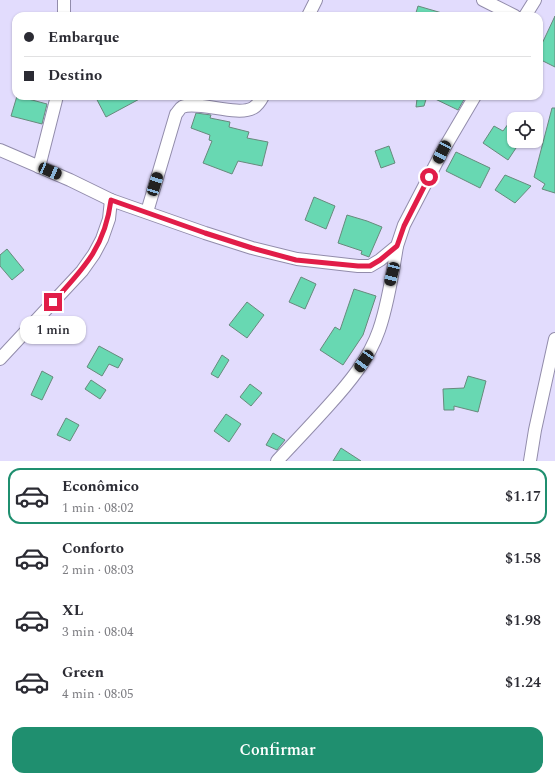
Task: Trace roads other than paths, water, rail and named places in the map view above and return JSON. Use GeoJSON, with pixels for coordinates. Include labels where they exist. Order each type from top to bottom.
{"type":"FeatureCollection","features":[{"type":"Feature","properties":{"kind":"street"},"geometry":{"type":"LineString","coordinates":[[64,0],[64,12]]}},
{"type":"Feature","properties":{"kind":"street"},"geometry":{"type":"LineString","coordinates":[[310,12],[316,0]]}},
{"type":"Feature","properties":{"kind":"street"},"geometry":{"type":"LineString","coordinates":[[483,0],[507,12]]}},
{"type":"Feature","properties":{"kind":"street"},"geometry":{"type":"LineString","coordinates":[[528,12],[535,0]]}},
{"type":"Feature","properties":{"kind":"street"},"geometry":{"type":"LineString","coordinates":[[40,167],[56,100]]}},
{"type":"Feature","properties":{"kind":"street"},"geometry":{"type":"LineString","coordinates":[[147,212],[176,114],[182,107],[190,105],[243,110],[253,108],[260,100]]}},
{"type":"Feature","properties":{"kind":"street"},"geometry":{"type":"LineString","coordinates":[[276,461],[307,430],[345,386],[364,361],[379,330],[397,246],[404,226],[442,152],[473,100]]}},
{"type":"Feature","properties":{"kind":"street"},"geometry":{"type":"LineString","coordinates":[[0,150],[70,180],[111,200],[205,233],[296,260],[370,266],[397,246]]}},
{"type":"Feature","properties":{"kind":"street"},"geometry":{"type":"LineString","coordinates":[[0,359],[82,271],[94,254],[102,239],[109,219],[111,200]]}},
{"type":"Feature","properties":{"kind":"street"},"geometry":{"type":"LineString","coordinates":[[530,461],[551,374],[555,339]]}}]}
